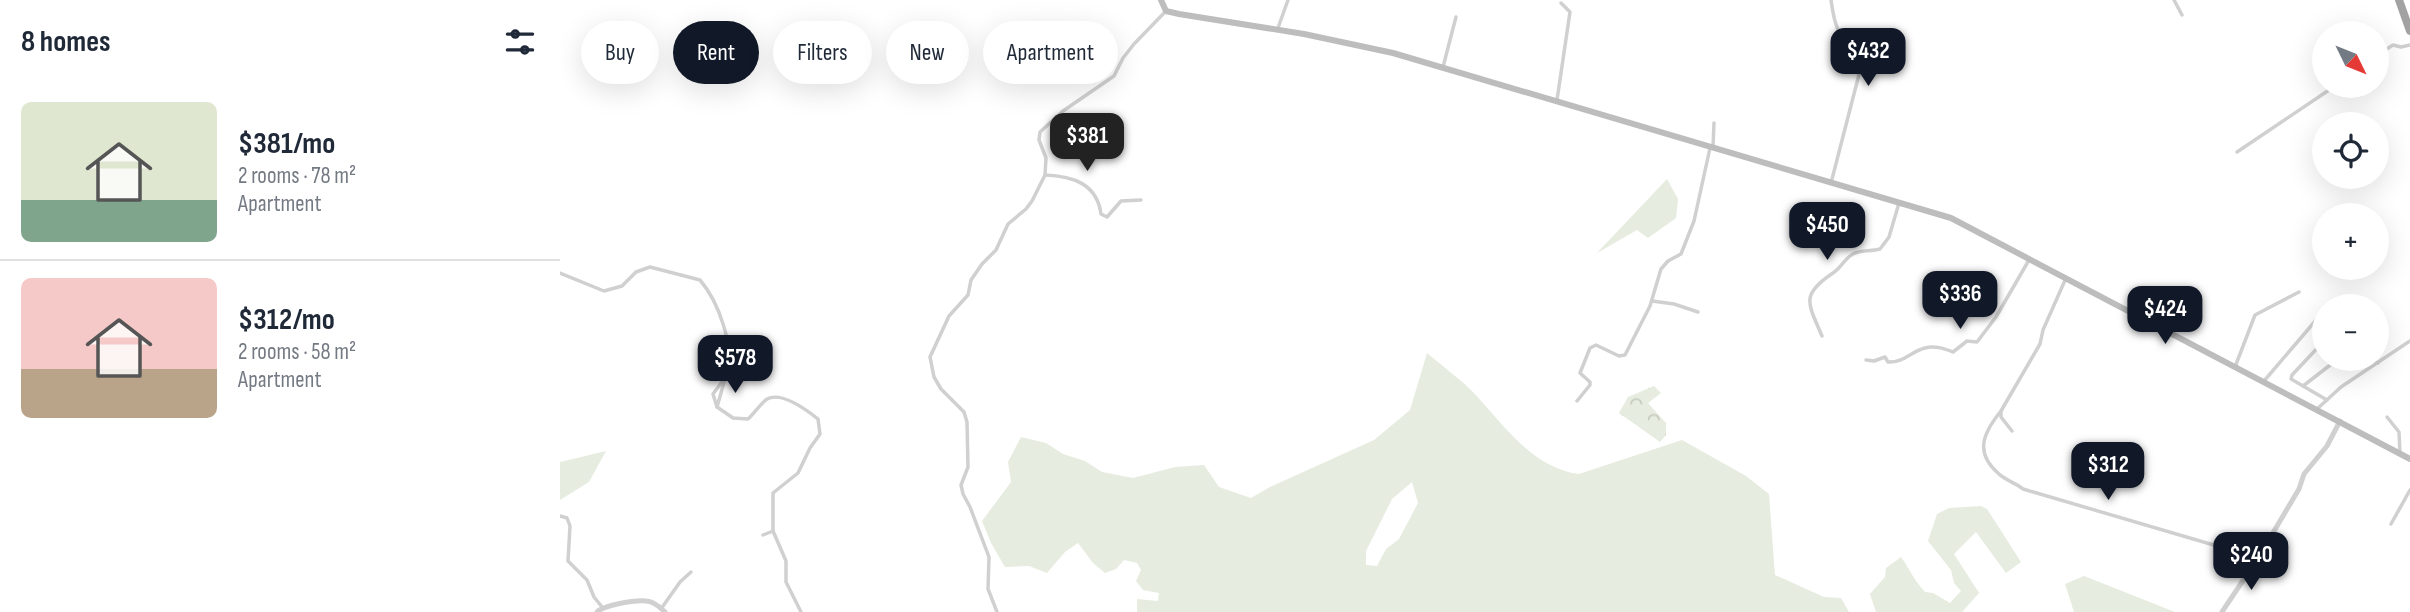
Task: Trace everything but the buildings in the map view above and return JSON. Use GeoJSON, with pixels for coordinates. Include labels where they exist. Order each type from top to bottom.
{"type":"FeatureCollection","features":[{"type":"Feature","properties":{"kind":"highway"},"geometry":{"type":"LineString","coordinates":[[2399,0],[2410,31]]}},
{"type":"Feature","properties":{"kind":"main road"},"geometry":{"type":"LineString","coordinates":[[1161,0],[1166,11],[1366,47],[1443,67],[1951,218],[2410,459]]}},
{"type":"Feature","properties":{"kind":"street"},"geometry":{"type":"LineString","coordinates":[[1277,30],[1288,0]]}},
{"type":"Feature","properties":{"kind":"street"},"geometry":{"type":"LineString","coordinates":[[1831,0],[1837,28],[1844,40],[1860,52],[1863,59],[1831,183]]}},
{"type":"Feature","properties":{"kind":"street"},"geometry":{"type":"LineString","coordinates":[[2174,0],[2182,15]]}},
{"type":"Feature","properties":{"kind":"street"},"geometry":{"type":"LineString","coordinates":[[1557,100],[1570,12],[1561,4]]}},
{"type":"Feature","properties":{"kind":"street"},"geometry":{"type":"LineString","coordinates":[[997,612],[988,589],[989,557],[970,507],[962,494],[961,485],[968,467],[967,422],[964,412],[934,377],[930,357],[949,316],[968,295],[971,280],[996,250],[1011,220],[1032,201],[1045,174],[1046,158],[1039,140],[1042,129],[1114,76],[1134,44],[1166,11]]}},
{"type":"Feature","properties":{"kind":"street"},"geometry":{"type":"LineString","coordinates":[[1443,67],[1456,17]]}},
{"type":"Feature","properties":{"kind":"street"},"geometry":{"type":"LineString","coordinates":[[2389,48],[2410,45]]}},
{"type":"Feature","properties":{"kind":"street"},"geometry":{"type":"LineString","coordinates":[[2237,152],[2317,98]]}},
{"type":"Feature","properties":{"kind":"street"},"geometry":{"type":"LineString","coordinates":[[1577,401],[1590,385],[1580,373],[1590,348],[1596,345],[1619,356],[1625,355],[1651,301],[1661,269],[1668,261],[1681,254],[1694,221],[1712,146],[1714,123]]}},
{"type":"Feature","properties":{"kind":"street"},"geometry":{"type":"LineString","coordinates":[[1045,174],[1068,178],[1086,187],[1099,199],[1101,214],[1107,217],[1121,201],[1141,200]]}},
{"type":"Feature","properties":{"kind":"street"},"geometry":{"type":"LineString","coordinates":[[1822,337],[1808,305],[1812,291],[1853,253],[1880,249],[1889,237],[1899,203]]}},
{"type":"Feature","properties":{"kind":"street"},"geometry":{"type":"LineString","coordinates":[[1866,360],[1874,361],[1885,356],[1888,362],[1895,362],[1926,348],[1941,348],[1953,352],[1967,341],[1977,342],[1996,317],[2029,260]]}},
{"type":"Feature","properties":{"kind":"street"},"geometry":{"type":"LineString","coordinates":[[560,273],[604,291],[622,286],[636,272],[650,267],[700,281],[725,328],[728,362],[717,407]]}},
{"type":"Feature","properties":{"kind":"street"},"geometry":{"type":"LineString","coordinates":[[2066,278],[2037,350],[1982,442],[1982,449],[1999,475],[2023,489],[2258,558]]}},
{"type":"Feature","properties":{"kind":"street"},"geometry":{"type":"LineString","coordinates":[[2235,367],[2255,315],[2299,292]]}},
{"type":"Feature","properties":{"kind":"street"},"geometry":{"type":"LineString","coordinates":[[1651,301],[1674,304],[1698,312]]}},
{"type":"Feature","properties":{"kind":"street"},"geometry":{"type":"LineString","coordinates":[[2264,381],[2312,325]]}},
{"type":"Feature","properties":{"kind":"street"},"geometry":{"type":"LineString","coordinates":[[2389,355],[2410,341]]}},
{"type":"Feature","properties":{"kind":"street"},"geometry":{"type":"LineString","coordinates":[[2312,354],[2291,379],[2327,400]]}},
{"type":"Feature","properties":{"kind":"street"},"geometry":{"type":"LineString","coordinates":[[2303,386],[2322,371]]}},
{"type":"Feature","properties":{"kind":"street"},"geometry":{"type":"LineString","coordinates":[[2318,409],[2348,382],[2365,371]]}},
{"type":"Feature","properties":{"kind":"street"},"geometry":{"type":"LineString","coordinates":[[726,375],[713,394],[717,407],[733,418],[748,419],[766,399],[774,397],[799,405],[818,419],[820,434],[810,448],[804,464],[788,483],[773,493],[773,531],[785,557],[786,582],[800,612]]}},
{"type":"Feature","properties":{"kind":"street"},"geometry":{"type":"LineString","coordinates":[[2001,411],[2001,417],[2012,431]]}},
{"type":"Feature","properties":{"kind":"street"},"geometry":{"type":"LineString","coordinates":[[2386,417],[2399,432],[2400,454]]}},
{"type":"Feature","properties":{"kind":"street"},"geometry":{"type":"LineString","coordinates":[[2221,612],[2258,558],[2299,489],[2304,474],[2327,446],[2340,421]]}},
{"type":"Feature","properties":{"kind":"street"},"geometry":{"type":"LineString","coordinates":[[2391,524],[2410,490]]}},
{"type":"Feature","properties":{"kind":"street"},"geometry":{"type":"LineString","coordinates":[[560,516],[567,518],[570,526],[568,561],[587,580],[594,597],[602,607]]}},
{"type":"Feature","properties":{"kind":"street"},"geometry":{"type":"LineString","coordinates":[[763,535],[773,531]]}},
{"type":"Feature","properties":{"kind":"street"},"geometry":{"type":"LineString","coordinates":[[597,612],[602,607],[644,600],[663,610],[680,582],[691,572]]}},
{"type":"Feature","properties":{"kind":"green space"},"geometry":{"type":"Polygon","coordinates":[[[1667,179],[1678,199],[1676,218],[1648,238],[1637,230],[1597,253],[1667,179]]]}},
{"type":"Feature","properties":{"kind":"green space"},"geometry":{"type":"Polygon","coordinates":[[[1427,353],[1473,392],[1520,443],[1547,463],[1562,470],[1579,474],[1682,440],[1746,476],[1769,494],[1775,575],[1824,597],[1841,598],[1849,612],[1137,612],[1137,599],[1158,601],[1159,593],[1143,590],[1136,581],[1141,570],[1137,563],[1124,560],[1116,569],[1105,573],[1093,563],[1078,543],[1065,552],[1047,573],[1029,566],[1005,567],[982,521],[1011,482],[1008,462],[1021,437],[1046,443],[1102,472],[1133,478],[1175,467],[1204,465],[1219,487],[1251,498],[1374,440],[1410,410],[1427,353]],[[1412,482],[1392,499],[1366,551],[1366,565],[1377,566],[1386,549],[1399,539],[1418,503],[1412,482]]]}},
{"type":"Feature","properties":{"kind":"green space"},"geometry":{"type":"Polygon","coordinates":[[[1654,386],[1661,393],[1648,403],[1666,423],[1666,435],[1660,442],[1619,413],[1628,397],[1654,386]]]}},
{"type":"Feature","properties":{"kind":"green space"},"geometry":{"type":"Polygon","coordinates":[[[606,451],[589,482],[560,500],[560,462],[606,451]]]}},
{"type":"Feature","properties":{"kind":"green space"},"geometry":{"type":"Polygon","coordinates":[[[1981,506],[1987,509],[2021,562],[2006,573],[1976,532],[1954,554],[1979,593],[1962,612],[1876,612],[1870,594],[1885,577],[1886,568],[1901,557],[1925,592],[1933,593],[1950,603],[1961,591],[1954,583],[1951,570],[1928,541],[1937,514],[1949,508],[1981,506]]]}},
{"type":"Feature","properties":{"kind":"green space"},"geometry":{"type":"Polygon","coordinates":[[[2084,576],[2175,612],[2074,612],[2065,584],[2084,576]]]}}]}
